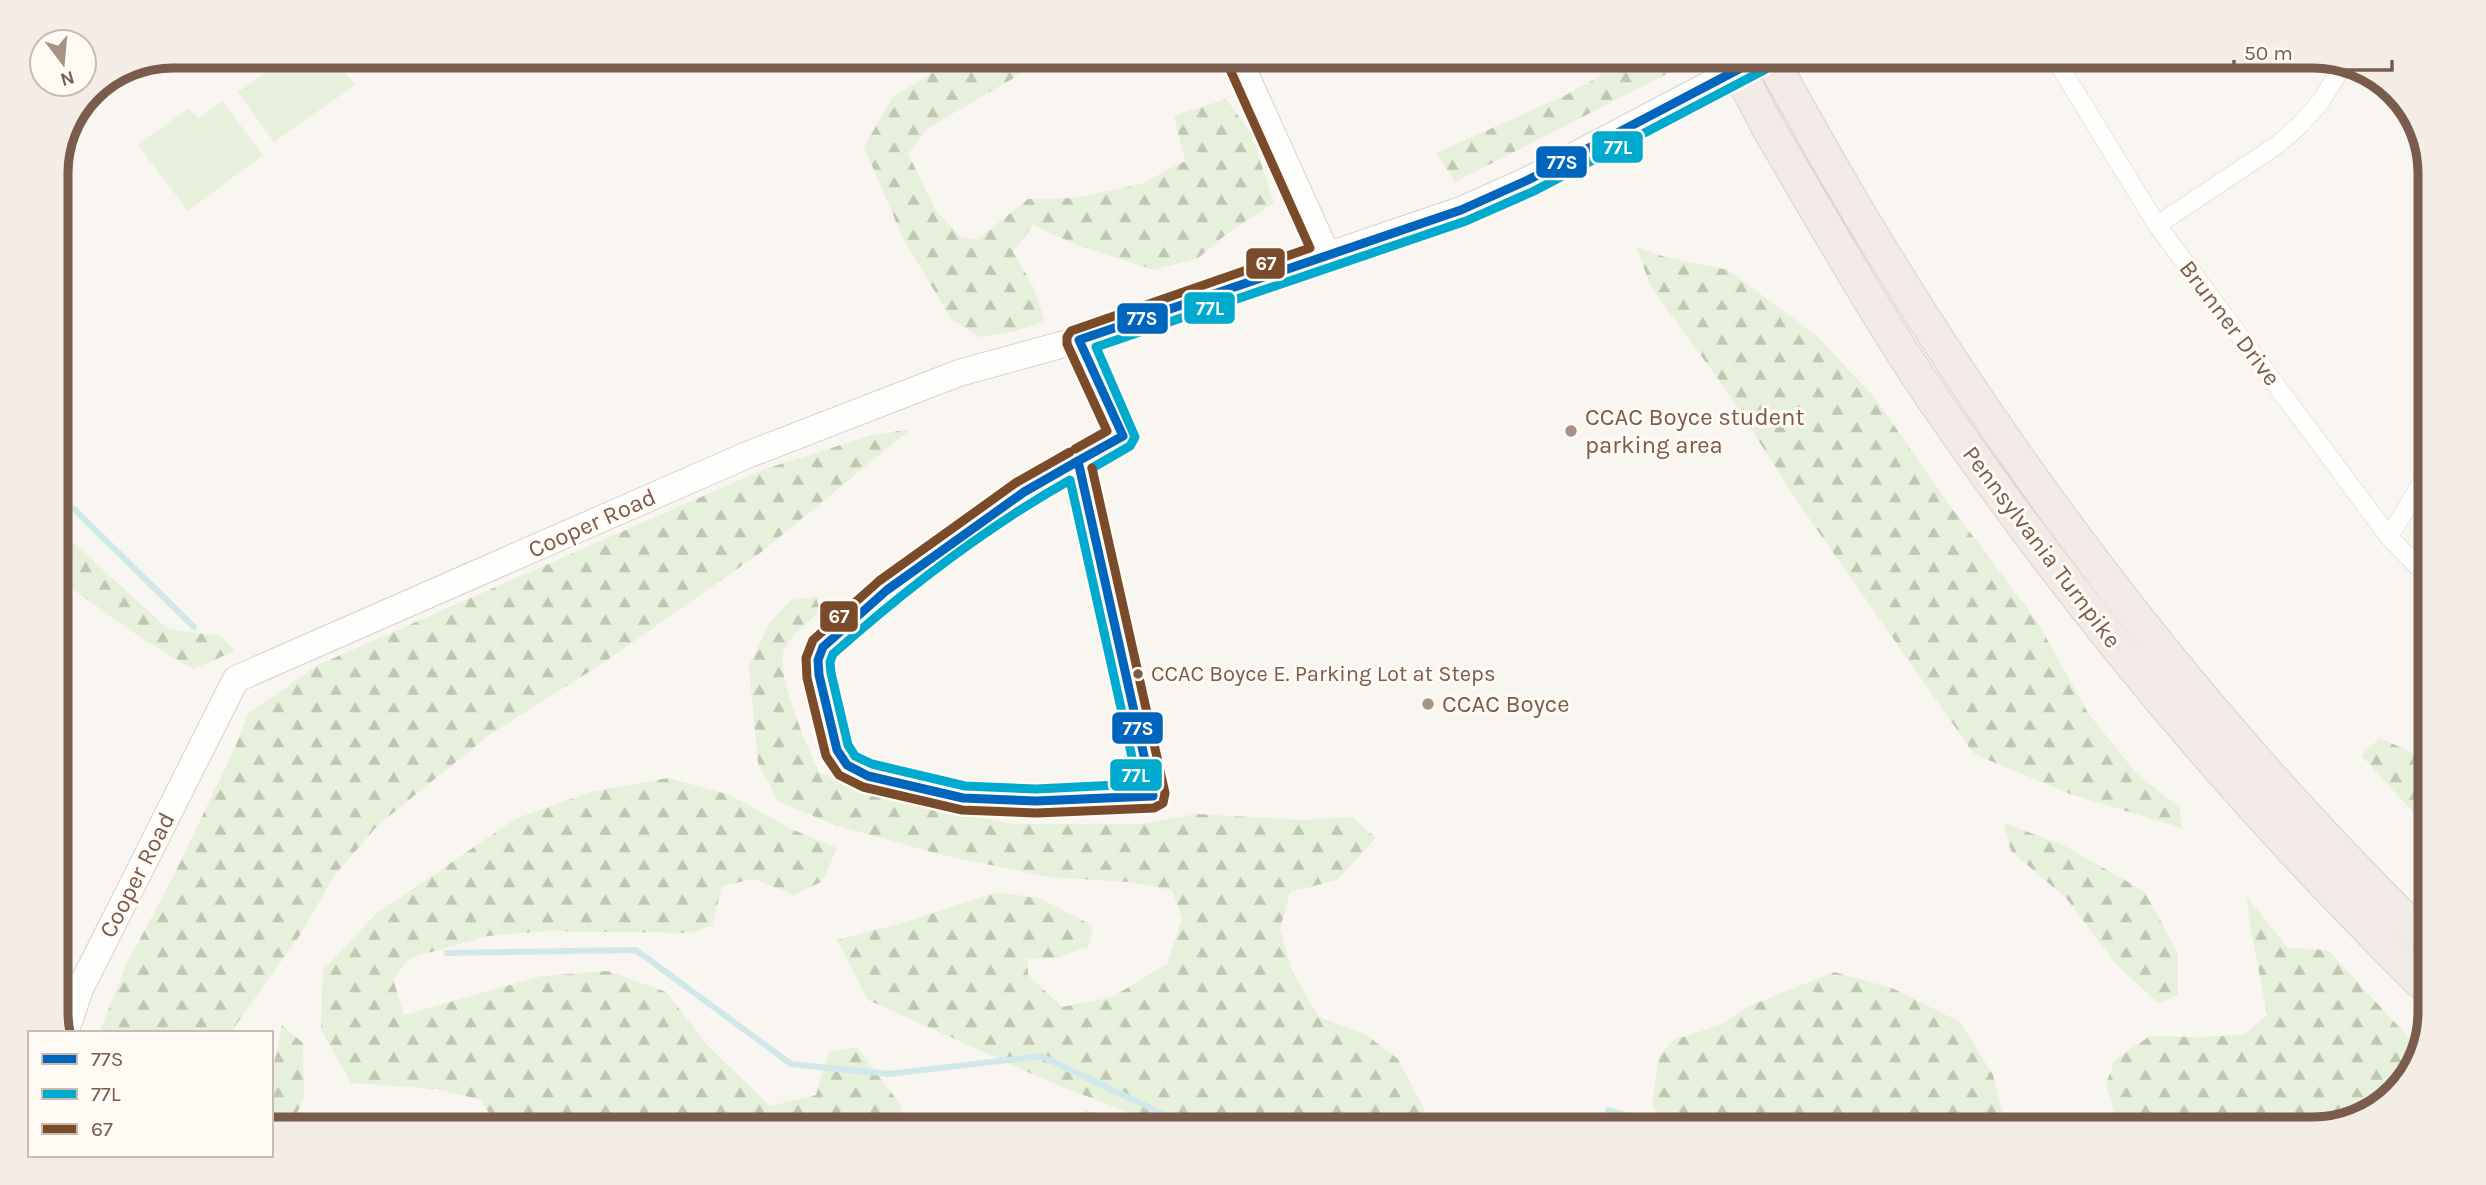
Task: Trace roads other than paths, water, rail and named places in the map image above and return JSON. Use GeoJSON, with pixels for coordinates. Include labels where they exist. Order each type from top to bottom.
{"type":"FeatureCollection","features":[{"type":"Feature","properties":{"kind":"highway","name":"Pennsylvania Turnpike"},"geometry":{"type":"LineString","coordinates":[[1737,68],[1769,130],[1851,268],[1944,414],[2071,589],[2216,766],[2338,900],[2418,980]]}},
{"type":"Feature","properties":{"kind":"highway","name":"Pennsylvania Turnpike"},"geometry":{"type":"LineString","coordinates":[[1776,68],[1896,275],[1955,368],[2057,515],[2189,682],[2347,860],[2418,932]]}},
{"type":"Feature","properties":{"kind":"street"},"geometry":{"type":"LineString","coordinates":[[1243,68],[1327,255]]}},
{"type":"Feature","properties":{"kind":"street","name":"Cooper Road"},"geometry":{"type":"LineString","coordinates":[[69,1022],[80,989],[236,679],[747,455],[959,373],[1079,340],[1461,210],[1528,180],[1741,68]]}},
{"type":"Feature","properties":{"kind":"street","name":"Brunner Drive"},"geometry":{"type":"LineString","coordinates":[[2061,68],[2157,225],[2389,537],[2418,567]]}},
{"type":"Feature","properties":{"kind":"street"},"geometry":{"type":"LineString","coordinates":[[2157,225],[2285,139],[2321,101],[2339,72]]}},
{"type":"Feature","properties":{"kind":"street"},"geometry":{"type":"LineString","coordinates":[[2389,537],[2418,489]]}},
{"type":"Feature","properties":{"kind":"street"},"geometry":{"type":"LineString","coordinates":[[68,982],[80,989]]}},
{"type":"Feature","properties":{"kind":"water"},"geometry":{"type":"Polygon","coordinates":[[[1086,1111],[1122,1117],[1079,1117],[1086,1111]]]}},
{"type":"Feature","properties":{"kind":"waterway"},"geometry":{"type":"LineString","coordinates":[[68,507],[74,509],[194,627]]}},
{"type":"Feature","properties":{"kind":"waterway"},"geometry":{"type":"LineString","coordinates":[[447,953],[636,950],[791,1064],[889,1074],[1041,1056],[1170,1117]]}},
{"type":"Feature","properties":{"kind":"waterway"},"geometry":{"type":"LineString","coordinates":[[1608,1110],[1632,1117]]}},
{"type":"Feature","properties":{"kind":"place","name":"CCAC Boyce student parking area"},"geometry":{"type":"Point","coordinates":[1571,431]}},
{"type":"Feature","properties":{"kind":"place","name":"CCAC Boyce E. Parking Lot at Steps"},"geometry":{"type":"Point","coordinates":[1138,674]}},
{"type":"Feature","properties":{"kind":"place","name":"CCAC Boyce"},"geometry":{"type":"Point","coordinates":[1428,704]}}]}
